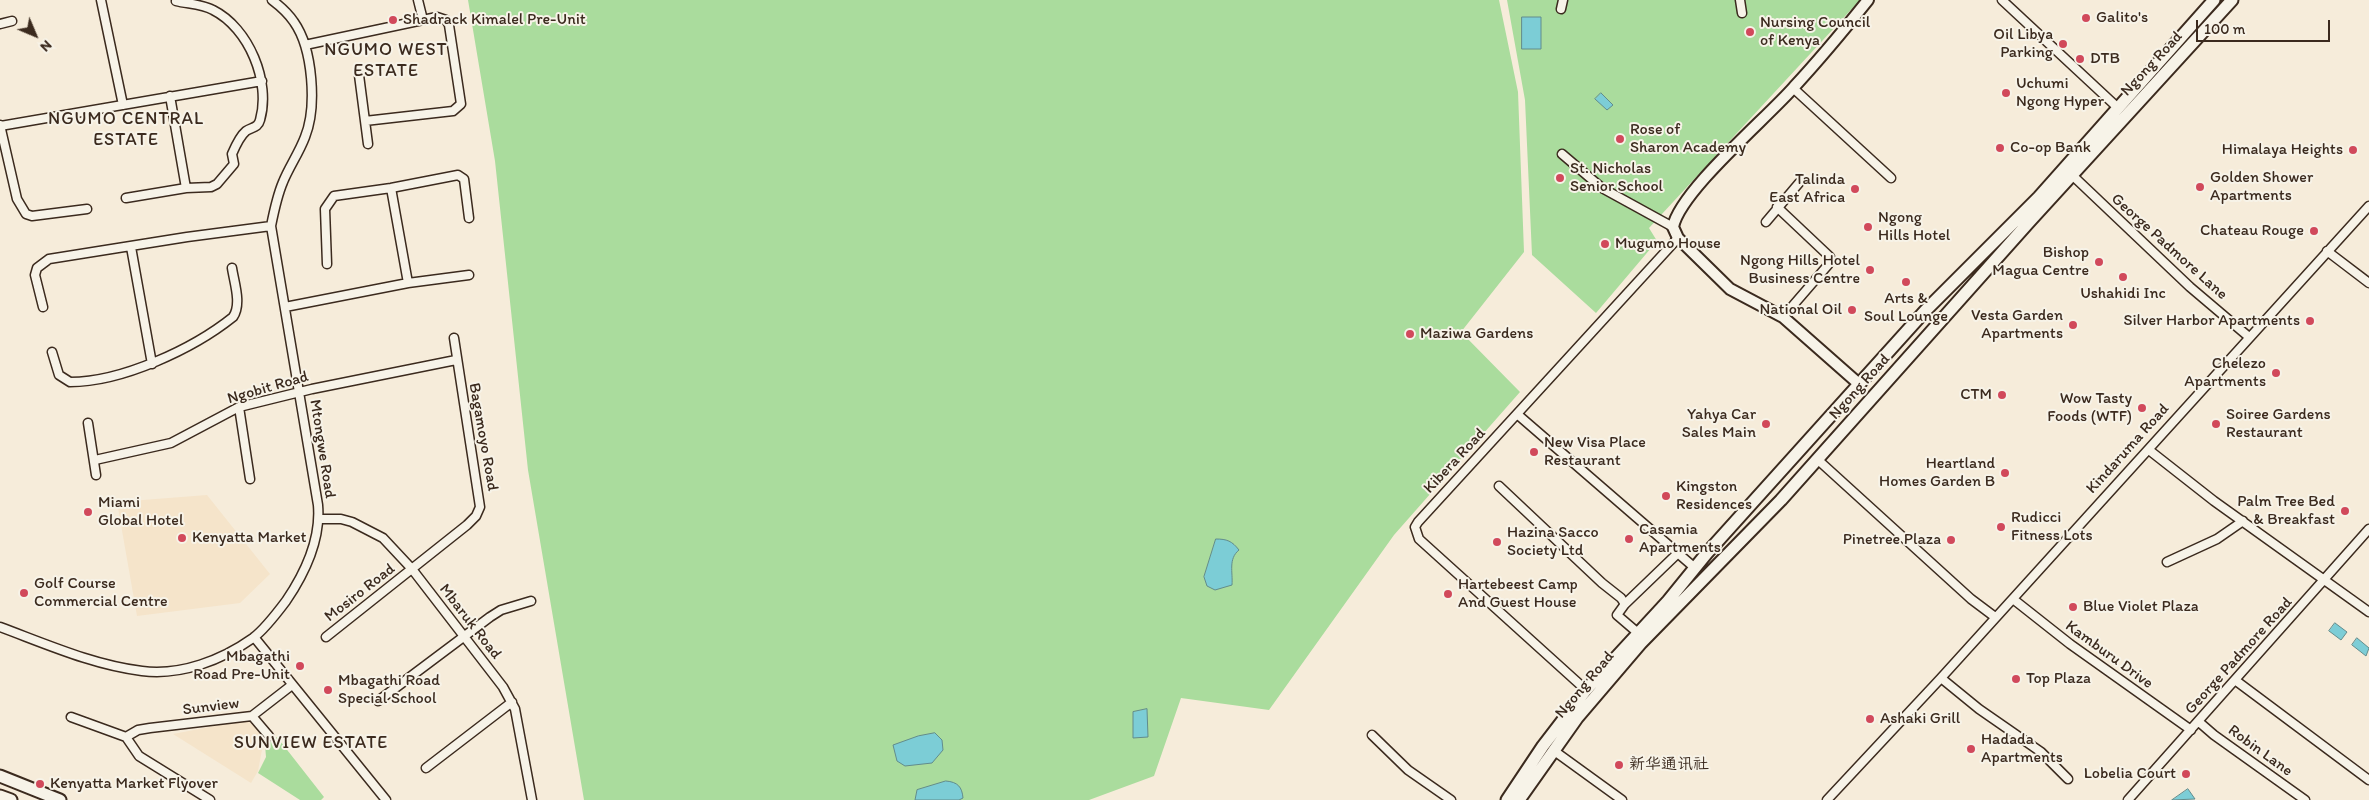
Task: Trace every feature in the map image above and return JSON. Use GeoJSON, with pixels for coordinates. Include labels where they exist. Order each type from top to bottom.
{"type":"FeatureCollection","features":[{"type":"Feature","properties":{"kind":"main road","name":"Ngong Road"},"geometry":{"type":"LineString","coordinates":[[1507,800],[1542,746],[1586,690],[1925,311],[2039,196],[2214,0]]}},
{"type":"Feature","properties":{"kind":"main road","name":"Ngong Road"},"geometry":{"type":"LineString","coordinates":[[1519,800],[1553,750],[1641,643],[1781,500],[2072,175],[2232,0]]}},
{"type":"Feature","properties":{"kind":"main road"},"geometry":{"type":"LineString","coordinates":[[1925,311],[1939,312],[1941,319],[1939,324]]}},
{"type":"Feature","properties":{"kind":"main road"},"geometry":{"type":"LineString","coordinates":[[1768,485],[1765,492],[1766,499],[1776,503],[1781,500]]}},
{"type":"Feature","properties":{"kind":"main road"},"geometry":{"type":"LineString","coordinates":[[0,776],[60,800]]}},
{"type":"Feature","properties":{"kind":"main road"},"geometry":{"type":"LineString","coordinates":[[0,796],[11,800]]}},
{"type":"Feature","properties":{"kind":"street"},"geometry":{"type":"LineString","coordinates":[[101,0],[123,105]]}},
{"type":"Feature","properties":{"kind":"street","name":"Mtongwe Road"},"geometry":{"type":"LineString","coordinates":[[0,627],[76,655],[116,666],[143,671],[167,671],[209,661],[254,637],[284,603],[305,570],[319,519],[312,464],[271,226],[282,183],[306,136],[310,117],[312,89],[305,45],[294,21],[272,0]]}},
{"type":"Feature","properties":{"kind":"street"},"geometry":{"type":"LineString","coordinates":[[418,0],[423,20]]}},
{"type":"Feature","properties":{"kind":"street"},"geometry":{"type":"LineString","coordinates":[[1561,9],[1563,0]]}},
{"type":"Feature","properties":{"kind":"street"},"geometry":{"type":"LineString","coordinates":[[1740,0],[1742,13]]}},
{"type":"Feature","properties":{"kind":"street"},"geometry":{"type":"LineString","coordinates":[[1859,384],[1783,317],[1730,289],[1678,238],[1674,233],[1673,227],[1678,213],[1692,192],[1794,88],[1868,0]]}},
{"type":"Feature","properties":{"kind":"street"},"geometry":{"type":"LineString","coordinates":[[2002,0],[2116,108]]}},
{"type":"Feature","properties":{"kind":"street"},"geometry":{"type":"LineString","coordinates":[[126,198],[186,188],[211,187],[217,184],[234,164],[232,154],[244,134],[257,126],[260,121],[263,100],[262,81],[251,53],[229,21],[205,6],[176,1]]}},
{"type":"Feature","properties":{"kind":"street"},"geometry":{"type":"LineString","coordinates":[[305,45],[437,17],[446,20],[449,24],[460,107],[453,111],[365,121]]}},
{"type":"Feature","properties":{"kind":"street"},"geometry":{"type":"LineString","coordinates":[[0,24],[12,21]]}},
{"type":"Feature","properties":{"kind":"street"},"geometry":{"type":"LineString","coordinates":[[359,75],[368,144]]}},
{"type":"Feature","properties":{"kind":"street"},"geometry":{"type":"LineString","coordinates":[[87,209],[32,216],[26,214],[17,199],[0,125],[262,81]]}},
{"type":"Feature","properties":{"kind":"street"},"geometry":{"type":"LineString","coordinates":[[1794,88],[1891,178]]}},
{"type":"Feature","properties":{"kind":"street"},"geometry":{"type":"LineString","coordinates":[[170,96],[186,188]]}},
{"type":"Feature","properties":{"kind":"street"},"geometry":{"type":"LineString","coordinates":[[1562,154],[1602,188],[1673,227]]}},
{"type":"Feature","properties":{"kind":"street"},"geometry":{"type":"LineString","coordinates":[[327,264],[325,209],[334,196],[391,188],[458,175],[464,179],[469,218]]}},
{"type":"Feature","properties":{"kind":"street","name":"George Padmore Lane"},"geometry":{"type":"LineString","coordinates":[[2072,175],[2190,287],[2248,337]]}},
{"type":"Feature","properties":{"kind":"street"},"geometry":{"type":"LineString","coordinates":[[1766,222],[1798,183]]}},
{"type":"Feature","properties":{"kind":"street"},"geometry":{"type":"LineString","coordinates":[[391,188],[408,283]]}},
{"type":"Feature","properties":{"kind":"street","name":"Kindaruma Road"},"geometry":{"type":"LineString","coordinates":[[1827,800],[1941,678],[2149,450],[2248,337],[2369,206]]}},
{"type":"Feature","properties":{"kind":"street"},"geometry":{"type":"LineString","coordinates":[[1777,207],[1830,257],[1828,265],[1783,317]]}},
{"type":"Feature","properties":{"kind":"street"},"geometry":{"type":"LineString","coordinates":[[43,307],[35,275],[37,268],[49,259],[271,226]]}},
{"type":"Feature","properties":{"kind":"street","name":"Kibera Road"},"geometry":{"type":"LineString","coordinates":[[1586,690],[1417,536],[1415,528],[1418,522],[1678,238]]}},
{"type":"Feature","properties":{"kind":"street"},"geometry":{"type":"LineString","coordinates":[[131,247],[152,364]]}},
{"type":"Feature","properties":{"kind":"street"},"geometry":{"type":"LineString","coordinates":[[2327,251],[2369,283]]}},
{"type":"Feature","properties":{"kind":"street"},"geometry":{"type":"LineString","coordinates":[[52,352],[59,375],[70,382],[122,374],[152,364],[233,317],[237,311],[237,303],[232,268]]}},
{"type":"Feature","properties":{"kind":"street"},"geometry":{"type":"LineString","coordinates":[[286,307],[408,283],[469,275]]}},
{"type":"Feature","properties":{"kind":"street","name":"Bagamoyo Road"},"geometry":{"type":"LineString","coordinates":[[412,569],[467,525],[476,516],[480,507],[454,338]]}},
{"type":"Feature","properties":{"kind":"street","name":"Ngobit Road"},"geometry":{"type":"LineString","coordinates":[[94,460],[171,443],[239,407],[312,389],[456,360]]}},
{"type":"Feature","properties":{"kind":"street"},"geometry":{"type":"LineString","coordinates":[[239,407],[250,479]]}},
{"type":"Feature","properties":{"kind":"street"},"geometry":{"type":"LineString","coordinates":[[1517,414],[1695,568]]}},
{"type":"Feature","properties":{"kind":"street"},"geometry":{"type":"LineString","coordinates":[[88,424],[96,475]]}},
{"type":"Feature","properties":{"kind":"street"},"geometry":{"type":"LineString","coordinates":[[2149,450],[2369,612]]}},
{"type":"Feature","properties":{"kind":"street"},"geometry":{"type":"LineString","coordinates":[[1818,459],[1970,599],[1995,618]]}},
{"type":"Feature","properties":{"kind":"street"},"geometry":{"type":"LineString","coordinates":[[1499,486],[1602,584],[1626,604]]}},
{"type":"Feature","properties":{"kind":"street","name":"Mbaruk Road"},"geometry":{"type":"LineString","coordinates":[[319,519],[341,519],[376,533],[396,551],[504,687],[512,702],[532,800]]}},
{"type":"Feature","properties":{"kind":"street"},"geometry":{"type":"LineString","coordinates":[[2167,562],[2217,539],[2243,521]]}},
{"type":"Feature","properties":{"kind":"street","name":"George Padmore Road"},"geometry":{"type":"LineString","coordinates":[[2128,800],[2369,529]]}},
{"type":"Feature","properties":{"kind":"street"},"geometry":{"type":"LineString","coordinates":[[1638,633],[1617,615],[1678,553]]}},
{"type":"Feature","properties":{"kind":"street","name":"Mosiro Road"},"geometry":{"type":"LineString","coordinates":[[326,637],[412,569]]}},
{"type":"Feature","properties":{"kind":"street","name":"Kamburu Drive"},"geometry":{"type":"LineString","coordinates":[[2013,599],[2070,644],[2191,730]]}},
{"type":"Feature","properties":{"kind":"street"},"geometry":{"type":"LineString","coordinates":[[378,701],[501,610],[531,601]]}},
{"type":"Feature","properties":{"kind":"street"},"geometry":{"type":"LineString","coordinates":[[254,637],[386,800]]}},
{"type":"Feature","properties":{"kind":"street"},"geometry":{"type":"LineString","coordinates":[[1941,678],[1979,709],[2040,752],[2068,779]]}},
{"type":"Feature","properties":{"kind":"street"},"geometry":{"type":"LineString","coordinates":[[2235,680],[2369,780]]}},
{"type":"Feature","properties":{"kind":"street","name":"Sunview"},"geometry":{"type":"LineString","coordinates":[[126,737],[138,730],[150,728],[252,716],[292,685]]}},
{"type":"Feature","properties":{"kind":"street"},"geometry":{"type":"LineString","coordinates":[[426,768],[512,702]]}},
{"type":"Feature","properties":{"kind":"street"},"geometry":{"type":"LineString","coordinates":[[252,716],[269,736]]}},
{"type":"Feature","properties":{"kind":"street"},"geometry":{"type":"LineString","coordinates":[[72,717],[126,737],[139,756],[210,800]]}},
{"type":"Feature","properties":{"kind":"street","name":"Robin Lane"},"geometry":{"type":"LineString","coordinates":[[2199,722],[2257,761],[2305,800]]}},
{"type":"Feature","properties":{"kind":"street"},"geometry":{"type":"LineString","coordinates":[[1372,735],[1408,770],[1451,800]]}},
{"type":"Feature","properties":{"kind":"street"},"geometry":{"type":"LineString","coordinates":[[1553,750],[1622,800]]}},
{"type":"Feature","properties":{"kind":"shaded area","name":"Kenyatta Market"},"geometry":{"type":"Polygon","coordinates":[[[207,495],[270,574],[240,603],[137,616],[117,502],[207,495]]]}},
{"type":"Feature","properties":{"kind":"shaded area"},"geometry":{"type":"Polygon","coordinates":[[[251,719],[265,734],[258,771],[251,783],[173,734],[251,719]]]}},
{"type":"Feature","properties":{"kind":"green space"},"geometry":{"type":"Polygon","coordinates":[[[468,0],[1499,0],[1518,92],[1524,252],[1461,332],[1520,392],[1394,535],[1269,710],[1181,698],[1154,776],[1089,800],[584,800],[528,470],[495,161],[468,0]]]}},
{"type":"Feature","properties":{"kind":"green space"},"geometry":{"type":"Polygon","coordinates":[[[1507,0],[1860,0],[1649,228],[1657,241],[1596,313],[1532,255],[1525,100],[1507,0]]]}},
{"type":"Feature","properties":{"kind":"green space"},"geometry":{"type":"Polygon","coordinates":[[[277,737],[324,797],[321,800],[300,800],[258,773],[266,757],[265,745],[277,737]]]}},
{"type":"Feature","properties":{"kind":"water"},"geometry":{"type":"Polygon","coordinates":[[[1522,17],[1541,17],[1541,49],[1522,49],[1522,17]]]}},
{"type":"Feature","properties":{"kind":"water"},"geometry":{"type":"Polygon","coordinates":[[[1601,93],[1613,105],[1607,110],[1595,99],[1601,93]]]}},
{"type":"Feature","properties":{"kind":"water"},"geometry":{"type":"Polygon","coordinates":[[[1216,539],[1229,541],[1239,550],[1233,557],[1232,562],[1232,585],[1215,590],[1207,586],[1204,577],[1216,539]]]}},
{"type":"Feature","properties":{"kind":"water"},"geometry":{"type":"Polygon","coordinates":[[[2335,623],[2347,632],[2341,640],[2329,631],[2335,623]]]}},
{"type":"Feature","properties":{"kind":"water"},"geometry":{"type":"Polygon","coordinates":[[[2357,638],[2369,648],[2366,656],[2352,645],[2357,638]]]}},
{"type":"Feature","properties":{"kind":"water"},"geometry":{"type":"Polygon","coordinates":[[[1147,709],[1148,737],[1133,738],[1133,712],[1147,709]]]}},
{"type":"Feature","properties":{"kind":"water"},"geometry":{"type":"Polygon","coordinates":[[[935,733],[942,740],[943,750],[932,763],[905,766],[897,761],[893,745],[918,736],[935,733]]]}},
{"type":"Feature","properties":{"kind":"water"},"geometry":{"type":"Polygon","coordinates":[[[946,781],[959,786],[963,798],[959,800],[915,800],[917,790],[946,781]]]}},
{"type":"Feature","properties":{"kind":"water"},"geometry":{"type":"Polygon","coordinates":[[[2188,789],[2195,799],[2172,800],[2188,789]]]}},
{"type":"Feature","properties":{"kind":"place","name":"Galito's"},"geometry":{"type":"Point","coordinates":[2086,18]}},
{"type":"Feature","properties":{"kind":"place","name":"Shadrack Kimalel Pre-Unit"},"geometry":{"type":"Point","coordinates":[393,20]}},
{"type":"Feature","properties":{"kind":"place","name":"Nursing Council of Kenya"},"geometry":{"type":"Point","coordinates":[1750,32]}},
{"type":"Feature","properties":{"kind":"place","name":"Oil Libya Parking"},"geometry":{"type":"Point","coordinates":[2063,44]}},
{"type":"Feature","properties":{"kind":"place","name":"DTB"},"geometry":{"type":"Point","coordinates":[2080,59]}},
{"type":"Feature","properties":{"kind":"place","name":"Uchumi Ngong Hyper"},"geometry":{"type":"Point","coordinates":[2006,93]}},
{"type":"Feature","properties":{"kind":"place","name":"Rose of Sharon Academy"},"geometry":{"type":"Point","coordinates":[1620,139]}},
{"type":"Feature","properties":{"kind":"place","name":"Co-op Bank"},"geometry":{"type":"Point","coordinates":[2000,148]}},
{"type":"Feature","properties":{"kind":"place","name":"Himalaya Heights"},"geometry":{"type":"Point","coordinates":[2353,150]}},
{"type":"Feature","properties":{"kind":"place","name":"St. Nicholas Senior School"},"geometry":{"type":"Point","coordinates":[1560,178]}},
{"type":"Feature","properties":{"kind":"place","name":"Golden Shower Apartments"},"geometry":{"type":"Point","coordinates":[2200,187]}},
{"type":"Feature","properties":{"kind":"place","name":"Talinda East Africa"},"geometry":{"type":"Point","coordinates":[1855,189]}},
{"type":"Feature","properties":{"kind":"place","name":"Ngong Hills Hotel"},"geometry":{"type":"Point","coordinates":[1868,227]}},
{"type":"Feature","properties":{"kind":"place","name":"Chateau Rouge"},"geometry":{"type":"Point","coordinates":[2314,231]}},
{"type":"Feature","properties":{"kind":"place","name":"Mugumo House"},"geometry":{"type":"Point","coordinates":[1605,244]}},
{"type":"Feature","properties":{"kind":"place","name":"Bishop Magua Centre"},"geometry":{"type":"Point","coordinates":[2099,262]}},
{"type":"Feature","properties":{"kind":"place","name":"Ngong Hills Hotel Business Centre"},"geometry":{"type":"Point","coordinates":[1870,270]}},
{"type":"Feature","properties":{"kind":"place","name":"Ushahidi Inc"},"geometry":{"type":"Point","coordinates":[2123,277]}},
{"type":"Feature","properties":{"kind":"place","name":"Arts & Soul Lounge"},"geometry":{"type":"Point","coordinates":[1906,282]}},
{"type":"Feature","properties":{"kind":"place","name":"National Oil"},"geometry":{"type":"Point","coordinates":[1852,310]}},
{"type":"Feature","properties":{"kind":"place","name":"Silver Harbor Apartments"},"geometry":{"type":"Point","coordinates":[2310,321]}},
{"type":"Feature","properties":{"kind":"place","name":"Vesta Garden Apartments"},"geometry":{"type":"Point","coordinates":[2073,325]}},
{"type":"Feature","properties":{"kind":"place","name":"Maziwa Gardens"},"geometry":{"type":"Point","coordinates":[1410,334]}},
{"type":"Feature","properties":{"kind":"place","name":"Chelezo Apartments"},"geometry":{"type":"Point","coordinates":[2276,373]}},
{"type":"Feature","properties":{"kind":"place","name":"CTM"},"geometry":{"type":"Point","coordinates":[2002,395]}},
{"type":"Feature","properties":{"kind":"place","name":"Wow Tasty Foods (WTF)"},"geometry":{"type":"Point","coordinates":[2142,408]}},
{"type":"Feature","properties":{"kind":"place","name":"Yahya Car Sales Main"},"geometry":{"type":"Point","coordinates":[1766,424]}},
{"type":"Feature","properties":{"kind":"place","name":"Soiree Gardens Restaurant"},"geometry":{"type":"Point","coordinates":[2216,424]}},
{"type":"Feature","properties":{"kind":"place","name":"New Visa Place Restaurant"},"geometry":{"type":"Point","coordinates":[1534,452]}},
{"type":"Feature","properties":{"kind":"place","name":"Heartland Homes Garden B"},"geometry":{"type":"Point","coordinates":[2005,473]}},
{"type":"Feature","properties":{"kind":"place","name":"Kingston Residences"},"geometry":{"type":"Point","coordinates":[1666,496]}},
{"type":"Feature","properties":{"kind":"place","name":"Palm Tree Bed & Breakfast"},"geometry":{"type":"Point","coordinates":[2345,511]}},
{"type":"Feature","properties":{"kind":"place","name":"Miami Global Hotel"},"geometry":{"type":"Point","coordinates":[88,512]}},
{"type":"Feature","properties":{"kind":"place","name":"Rudicci Fitness Lots"},"geometry":{"type":"Point","coordinates":[2001,527]}},
{"type":"Feature","properties":{"kind":"place","name":"Kenyatta Market"},"geometry":{"type":"Point","coordinates":[182,538]}},
{"type":"Feature","properties":{"kind":"place","name":"Casamia Apartments"},"geometry":{"type":"Point","coordinates":[1629,539]}},
{"type":"Feature","properties":{"kind":"place","name":"Pinetree Plaza"},"geometry":{"type":"Point","coordinates":[1951,540]}},
{"type":"Feature","properties":{"kind":"place","name":"Hazina Sacco Society Ltd"},"geometry":{"type":"Point","coordinates":[1497,542]}},
{"type":"Feature","properties":{"kind":"place","name":"Golf Course Commercial Centre"},"geometry":{"type":"Point","coordinates":[24,593]}},
{"type":"Feature","properties":{"kind":"place","name":"Hartebeest Camp And Guest House"},"geometry":{"type":"Point","coordinates":[1448,594]}},
{"type":"Feature","properties":{"kind":"place","name":"Blue Violet Plaza"},"geometry":{"type":"Point","coordinates":[2073,607]}},
{"type":"Feature","properties":{"kind":"place","name":"Mbagathi Road Pre-Unit"},"geometry":{"type":"Point","coordinates":[300,666]}},
{"type":"Feature","properties":{"kind":"place","name":"Top Plaza"},"geometry":{"type":"Point","coordinates":[2016,679]}},
{"type":"Feature","properties":{"kind":"place","name":"Mbagathi Road Special School"},"geometry":{"type":"Point","coordinates":[328,690]}},
{"type":"Feature","properties":{"kind":"place","name":"Ashaki Grill"},"geometry":{"type":"Point","coordinates":[1870,719]}},
{"type":"Feature","properties":{"kind":"place","name":"Hadada Apartments"},"geometry":{"type":"Point","coordinates":[1971,749]}},
{"type":"Feature","properties":{"kind":"place","name":"新华通讯社"},"geometry":{"type":"Point","coordinates":[1619,765]}},
{"type":"Feature","properties":{"kind":"place","name":"Lobelia Court"},"geometry":{"type":"Point","coordinates":[2186,774]}},
{"type":"Feature","properties":{"kind":"place","name":"Kenyatta Market Flyover"},"geometry":{"type":"Point","coordinates":[40,784]}},
{"type":"Feature","properties":{"kind":"district","name":"NGUMO WEST ESTATE"},"geometry":{"type":"Point","coordinates":[386,60]}},
{"type":"Feature","properties":{"kind":"district","name":"NGUMO CENTRAL ESTATE"},"geometry":{"type":"Point","coordinates":[126,129]}},
{"type":"Feature","properties":{"kind":"district","name":"SUNVIEW ESTATE"},"geometry":{"type":"Point","coordinates":[311,743]}}]}
